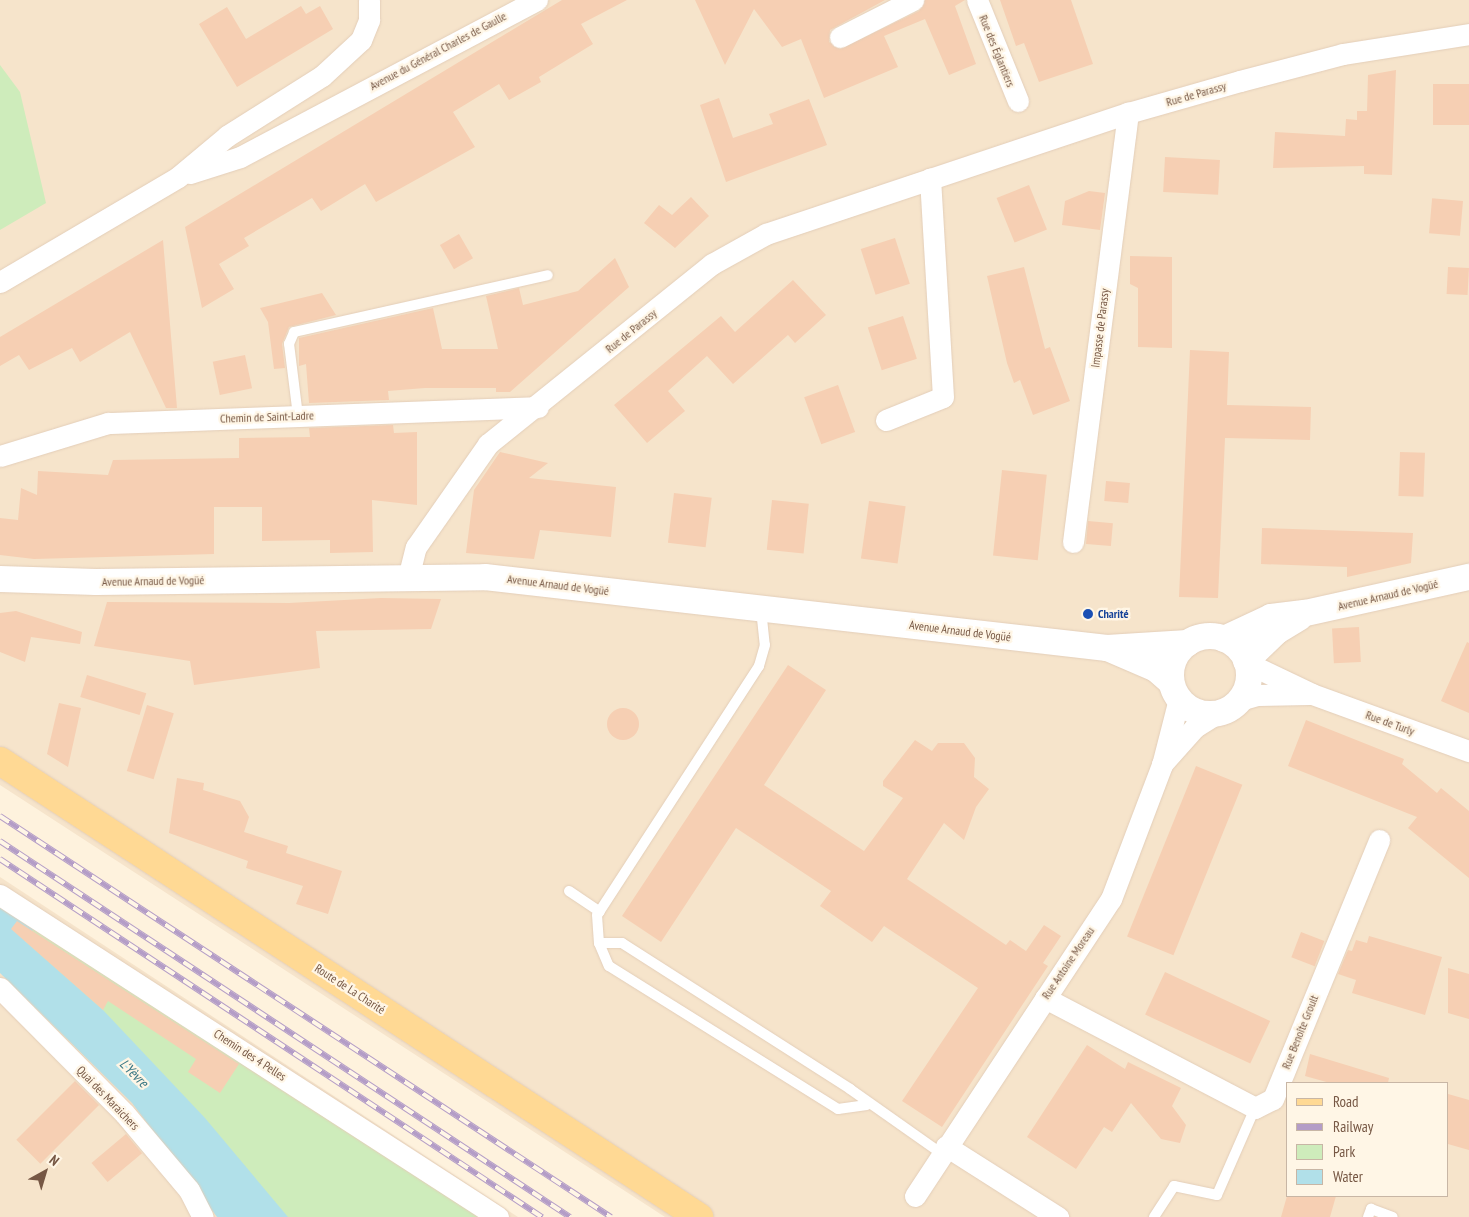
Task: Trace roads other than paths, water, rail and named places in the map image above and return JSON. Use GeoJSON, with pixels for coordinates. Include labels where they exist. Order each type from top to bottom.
{"type":"FeatureCollection","features":[{"type":"Feature","properties":{"kind":"main road","name":"Route de La Charité"},"geometry":{"type":"LineString","coordinates":[[0,761],[699,1217]]}},
{"type":"Feature","properties":{"kind":"street","name":"Avenue du Général Charles de Gaulle"},"geometry":{"type":"LineString","coordinates":[[0,282],[178,177],[228,136],[322,76],[361,40],[369,20],[369,0]]}},
{"type":"Feature","properties":{"kind":"street","name":"Avenue du Général Charles de Gaulle"},"geometry":{"type":"LineString","coordinates":[[178,177],[240,157],[537,0]]}},
{"type":"Feature","properties":{"kind":"street"},"geometry":{"type":"LineString","coordinates":[[840,37],[913,0]]}},
{"type":"Feature","properties":{"kind":"street","name":"Rue des Églantiers"},"geometry":{"type":"LineString","coordinates":[[977,0],[1018,101]]}},
{"type":"Feature","properties":{"kind":"street","name":"Rue de Parassy"},"geometry":{"type":"LineString","coordinates":[[408,578],[416,547],[470,465],[488,444],[538,407],[712,264],[766,234],[1128,113],[1342,54],[1469,34]]}},
{"type":"Feature","properties":{"kind":"street"},"geometry":{"type":"LineString","coordinates":[[322,76],[339,103]]}},
{"type":"Feature","properties":{"kind":"street","name":"Impasse de Parassy"},"geometry":{"type":"LineString","coordinates":[[1073,542],[1128,113]]}},
{"type":"Feature","properties":{"kind":"street"},"geometry":{"type":"LineString","coordinates":[[886,420],[943,397],[930,178]]}},
{"type":"Feature","properties":{"kind":"street","name":"Chemin de Saint-Ladre"},"geometry":{"type":"LineString","coordinates":[[0,456],[108,423],[538,407]]}},
{"type":"Feature","properties":{"kind":"street","name":"Avenue Arnaud de Vogüé"},"geometry":{"type":"LineString","coordinates":[[3,584],[486,577],[1107,648],[1188,643],[1206,636],[1224,638],[1271,616],[1306,614],[1469,577]]}},
{"type":"Feature","properties":{"kind":"street","name":"Avenue Arnaud de Vogüé"},"geometry":{"type":"LineString","coordinates":[[1247,662],[1277,631],[1306,614]]}},
{"type":"Feature","properties":{"kind":"street"},"geometry":{"type":"LineString","coordinates":[[1216,714],[1240,700],[1248,683],[1247,662],[1224,638]]}},
{"type":"Feature","properties":{"kind":"street"},"geometry":{"type":"LineString","coordinates":[[1175,691],[1178,653],[1188,643]]}},
{"type":"Feature","properties":{"kind":"street","name":"Avenue Arnaud de Vogüé"},"geometry":{"type":"LineString","coordinates":[[1107,648],[1156,670],[1189,708],[1216,714]]}},
{"type":"Feature","properties":{"kind":"street","name":"Rue de Turly"},"geometry":{"type":"LineString","coordinates":[[1247,662],[1312,694],[1469,751]]}},
{"type":"Feature","properties":{"kind":"street","name":"Rue Antoine Moreau"},"geometry":{"type":"LineString","coordinates":[[915,1196],[1111,899],[1162,765],[1175,691]]}},
{"type":"Feature","properties":{"kind":"street","name":"Rue de Turly"},"geometry":{"type":"LineString","coordinates":[[1240,700],[1258,695],[1312,694]]}},
{"type":"Feature","properties":{"kind":"street","name":"Rue Antoine Moreau"},"geometry":{"type":"LineString","coordinates":[[1162,765],[1195,727],[1216,714]]}},
{"type":"Feature","properties":{"kind":"street","name":"Rue Benoîte Groult"},"geometry":{"type":"LineString","coordinates":[[1255,1108],[1273,1099],[1379,840]]}},
{"type":"Feature","properties":{"kind":"street","name":"Chemin des 4 Pelles"},"geometry":{"type":"LineString","coordinates":[[0,895],[498,1217]]}},
{"type":"Feature","properties":{"kind":"street","name":"Quai des Maraichers"},"geometry":{"type":"LineString","coordinates":[[0,988],[125,1114],[189,1190],[203,1217]]}},
{"type":"Feature","properties":{"kind":"street"},"geometry":{"type":"LineString","coordinates":[[1045,998],[1255,1108]]}},
{"type":"Feature","properties":{"kind":"street"},"geometry":{"type":"LineString","coordinates":[[944,1150],[1058,1217]]}},
{"type":"Feature","properties":{"kind":"lane"},"geometry":{"type":"LineString","coordinates":[[298,416],[289,344],[294,332],[548,275]]}},
{"type":"Feature","properties":{"kind":"lane"},"geometry":{"type":"LineString","coordinates":[[761,608],[765,645],[759,666],[600,912],[598,943],[609,966],[838,1109],[868,1105]]}},
{"type":"Feature","properties":{"kind":"lane"},"geometry":{"type":"LineString","coordinates":[[569,891],[600,912]]}},
{"type":"Feature","properties":{"kind":"lane"},"geometry":{"type":"LineString","coordinates":[[598,943],[622,943],[850,1089],[868,1105],[944,1150]]}},
{"type":"Feature","properties":{"kind":"lane"},"geometry":{"type":"LineString","coordinates":[[1154,1217],[1174,1186],[1217,1195],[1255,1108]]}},
{"type":"Feature","properties":{"kind":"lane"},"geometry":{"type":"LineString","coordinates":[[1368,1217],[1371,1209],[1393,1217]]}},
{"type":"Feature","properties":{"kind":"water","name":"L'Yèvre"},"geometry":{"type":"Polygon","coordinates":[[[0,901],[34,928],[25,941],[103,1010],[205,1118],[288,1217],[217,1217],[132,1103],[0,973],[0,901]]]}},
{"type":"Feature","properties":{"kind":"railway"},"geometry":{"type":"LineString","coordinates":[[0,816],[611,1217]]}},
{"type":"Feature","properties":{"kind":"railway"},"geometry":{"type":"LineString","coordinates":[[0,841],[570,1217]]}},
{"type":"Feature","properties":{"kind":"railway"},"geometry":{"type":"LineString","coordinates":[[0,859],[542,1217]]}},
{"type":"Feature","properties":{"kind":"place","name":"Charité"},"geometry":{"type":"Point","coordinates":[1088,614]}}]}
